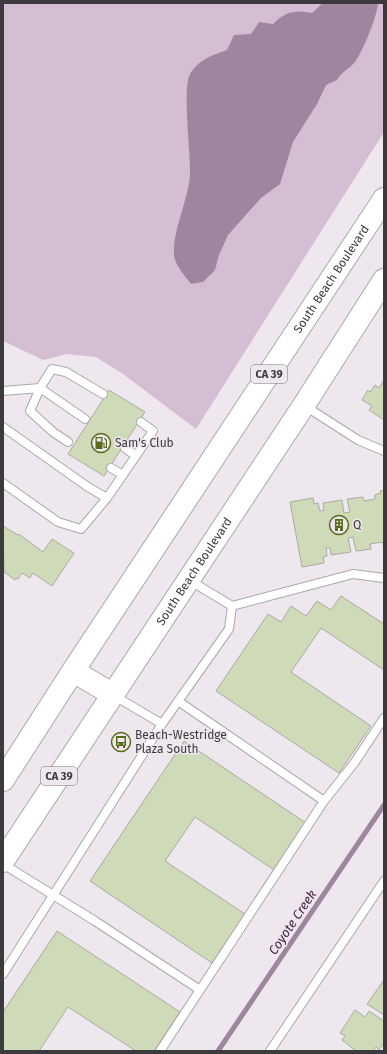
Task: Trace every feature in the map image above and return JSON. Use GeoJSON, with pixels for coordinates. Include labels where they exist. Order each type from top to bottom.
{"type":"FeatureCollection","features":[{"type":"Feature","properties":{"kind":"main road","name":"South Beach Boulevard"},"geometry":{"type":"LineString","coordinates":[[3,780],[73,671],[384,199]]}},
{"type":"Feature","properties":{"kind":"main road","name":"South Beach Boulevard"},"geometry":{"type":"LineString","coordinates":[[3,863],[112,694],[304,405],[384,280]]}},
{"type":"Feature","properties":{"kind":"main road"},"geometry":{"type":"LineString","coordinates":[[73,671],[112,694]]}},
{"type":"Feature","properties":{"kind":"lane"},"geometry":{"type":"LineString","coordinates":[[68,442],[53,432],[30,411],[40,388],[52,369],[66,372],[103,394]]}},
{"type":"Feature","properties":{"kind":"lane"},"geometry":{"type":"LineString","coordinates":[[3,391],[40,388],[85,419]]}},
{"type":"Feature","properties":{"kind":"lane"},"geometry":{"type":"LineString","coordinates":[[304,405],[358,440],[384,452]]}},
{"type":"Feature","properties":{"kind":"lane"},"geometry":{"type":"LineString","coordinates":[[3,483],[58,522],[81,529],[107,498],[153,431],[141,422]]}},
{"type":"Feature","properties":{"kind":"lane"},"geometry":{"type":"LineString","coordinates":[[3,428],[82,483],[107,498]]}},
{"type":"Feature","properties":{"kind":"lane"},"geometry":{"type":"LineString","coordinates":[[125,448],[136,456]]}},
{"type":"Feature","properties":{"kind":"lane"},"geometry":{"type":"LineString","coordinates":[[111,468],[123,475]]}},
{"type":"Feature","properties":{"kind":"lane"},"geometry":{"type":"LineString","coordinates":[[189,580],[232,606],[353,574],[384,578]]}},
{"type":"Feature","properties":{"kind":"lane"},"geometry":{"type":"LineString","coordinates":[[3,974],[162,724],[229,629],[232,606]]}},
{"type":"Feature","properties":{"kind":"lane"},"geometry":{"type":"LineString","coordinates":[[112,694],[162,724]]}},
{"type":"Feature","properties":{"kind":"lane"},"geometry":{"type":"LineString","coordinates":[[178,702],[324,801]]}},
{"type":"Feature","properties":{"kind":"lane"},"geometry":{"type":"LineString","coordinates":[[160,1051],[324,801],[355,762],[384,718]]}},
{"type":"Feature","properties":{"kind":"lane"},"geometry":{"type":"LineString","coordinates":[[3,863],[200,990]]}},
{"type":"Feature","properties":{"kind":"lane"},"geometry":{"type":"LineString","coordinates":[[270,1051],[384,881]]}},
{"type":"Feature","properties":{"kind":"shaded area"},"geometry":{"type":"Polygon","coordinates":[[[3,3],[384,3],[384,132],[196,429],[123,374],[96,357],[67,354],[43,360],[3,341],[3,3]]]}},
{"type":"Feature","properties":{"kind":"shaded area"},"geometry":{"type":"Polygon","coordinates":[[[323,3],[378,3],[369,34],[362,50],[355,62],[337,80],[326,85],[317,104],[293,142],[280,184],[261,198],[228,235],[219,255],[215,270],[203,282],[191,284],[178,266],[174,255],[174,246],[187,194],[190,174],[187,93],[190,74],[201,62],[211,56],[227,50],[234,35],[251,34],[259,22],[273,24],[282,16],[291,12],[312,13],[323,3]]]}},
{"type":"Feature","properties":{"kind":"building"},"geometry":{"type":"Polygon","coordinates":[[[384,380],[384,420],[369,410],[372,406],[362,400],[368,390],[370,392],[375,385],[379,388],[384,380]]]}},
{"type":"Feature","properties":{"kind":"building"},"geometry":{"type":"Polygon","coordinates":[[[109,390],[145,412],[104,476],[68,454],[109,390]]]}},
{"type":"Feature","properties":{"kind":"building","name":"Q"},"geometry":{"type":"Polygon","coordinates":[[[384,490],[384,547],[382,542],[370,544],[371,549],[356,551],[353,537],[348,538],[351,552],[331,555],[330,548],[326,548],[327,556],[323,557],[324,563],[302,567],[290,502],[313,498],[314,504],[318,503],[320,511],[324,510],[323,503],[342,500],[344,513],[350,512],[347,499],[363,497],[364,501],[375,499],[375,495],[384,490]]]}},
{"type":"Feature","properties":{"kind":"building"},"geometry":{"type":"Polygon","coordinates":[[[3,526],[18,535],[19,534],[43,552],[52,539],[74,553],[52,586],[33,573],[30,578],[22,573],[18,579],[16,578],[15,580],[4,572],[3,526]]]}},
{"type":"Feature","properties":{"kind":"building"},"geometry":{"type":"Polygon","coordinates":[[[341,596],[384,624],[384,670],[321,628],[291,672],[371,726],[339,773],[216,691],[268,614],[281,622],[291,606],[306,616],[317,601],[331,610],[341,596]]]}},
{"type":"Feature","properties":{"kind":"building"},"geometry":{"type":"Polygon","coordinates":[[[184,741],[306,823],[274,870],[195,817],[165,861],[245,914],[212,963],[90,881],[184,741]]]}},
{"type":"Feature","properties":{"kind":"building"},"geometry":{"type":"Polygon","coordinates":[[[57,931],[180,1012],[154,1051],[136,1051],[68,1007],[39,1051],[3,1051],[3,1012],[57,931]]]}},
{"type":"Feature","properties":{"kind":"building"},"geometry":{"type":"Polygon","coordinates":[[[384,980],[384,1015],[367,1004],[384,980]]]}},
{"type":"Feature","properties":{"kind":"building"},"geometry":{"type":"Polygon","coordinates":[[[355,1010],[365,1017],[369,1011],[384,1021],[384,1045],[383,1044],[379,1050],[376,1047],[373,1051],[356,1051],[342,1040],[345,1036],[340,1033],[355,1010]]]}},
{"type":"Feature","properties":{"kind":"waterway","name":"Coyote Creek"},"geometry":{"type":"LineString","coordinates":[[218,1051],[384,805]]}},
{"type":"Feature","properties":{"kind":"place","name":"Sam's Club"},"geometry":{"type":"Point","coordinates":[101,443]}},
{"type":"Feature","properties":{"kind":"place","name":"Q"},"geometry":{"type":"Point","coordinates":[339,525]}},
{"type":"Feature","properties":{"kind":"place","name":"Beach-Westridge Plaza South"},"geometry":{"type":"Point","coordinates":[121,742]}}]}
